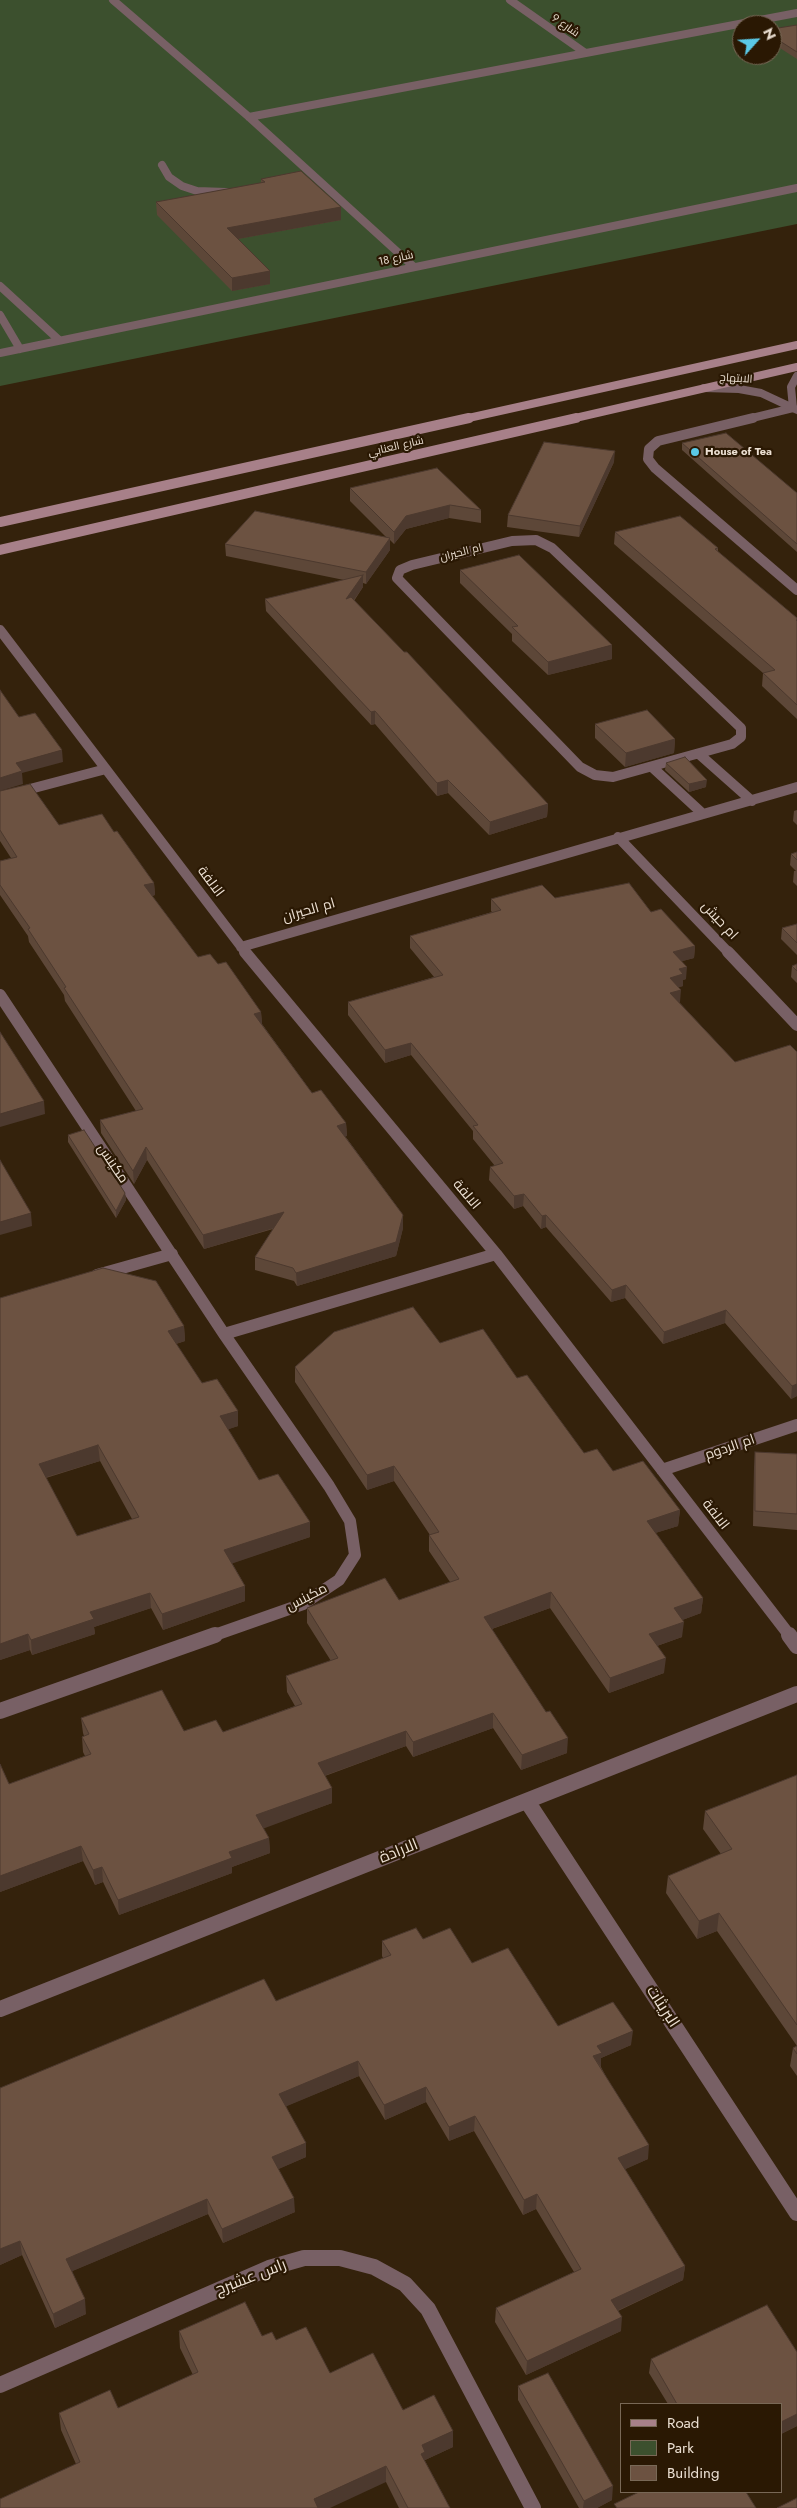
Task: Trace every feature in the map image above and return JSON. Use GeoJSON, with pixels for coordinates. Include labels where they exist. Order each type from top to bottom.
{"type":"FeatureCollection","features":[{"type":"Feature","properties":{"kind":"street"},"geometry":{"type":"LineString","coordinates":[[113,0],[249,117],[310,177],[414,267]]}},
{"type":"Feature","properties":{"kind":"street","name":"شارع 9"},"geometry":{"type":"LineString","coordinates":[[510,0],[584,52]]}},
{"type":"Feature","properties":{"kind":"street"},"geometry":{"type":"LineString","coordinates":[[249,117],[797,13]]}},
{"type":"Feature","properties":{"kind":"street"},"geometry":{"type":"LineString","coordinates":[[162,164],[169,177],[182,186],[197,191],[220,193],[238,191]]}},
{"type":"Feature","properties":{"kind":"street","name":"شارع 18"},"geometry":{"type":"LineString","coordinates":[[0,353],[797,188]]}},
{"type":"Feature","properties":{"kind":"street"},"geometry":{"type":"LineString","coordinates":[[0,286],[59,340]]}},
{"type":"Feature","properties":{"kind":"street"},"geometry":{"type":"LineString","coordinates":[[0,315],[20,349]]}},
{"type":"Feature","properties":{"kind":"street","name":"شارع العنابي"},"geometry":{"type":"LineString","coordinates":[[0,522],[797,345]]}},
{"type":"Feature","properties":{"kind":"street","name":"شارع العنابي"},"geometry":{"type":"LineString","coordinates":[[0,550],[797,367]]}},
{"type":"Feature","properties":{"kind":"street"},"geometry":{"type":"LineString","coordinates":[[797,376],[791,387],[795,409],[658,442],[649,449],[648,459],[655,468],[797,590]]}},
{"type":"Feature","properties":{"kind":"street","name":"الابتهاج"},"geometry":{"type":"LineString","coordinates":[[704,388],[751,390],[766,394],[795,409]]}},
{"type":"Feature","properties":{"kind":"street","name":"ام الحيران"},"geometry":{"type":"LineString","coordinates":[[536,540],[552,548],[741,728],[741,737],[732,744],[699,754],[613,777],[595,775],[580,767],[397,578],[400,570],[412,565],[512,541],[536,540]]}},
{"type":"Feature","properties":{"kind":"street","name":"الالفة"},"geometry":{"type":"LineString","coordinates":[[0,630],[240,947],[496,1254],[797,1646]]}},
{"type":"Feature","properties":{"kind":"street"},"geometry":{"type":"LineString","coordinates":[[699,754],[752,801]]}},
{"type":"Feature","properties":{"kind":"street"},"geometry":{"type":"LineString","coordinates":[[652,767],[703,814]]}},
{"type":"Feature","properties":{"kind":"street"},"geometry":{"type":"LineString","coordinates":[[0,797],[106,770]]}},
{"type":"Feature","properties":{"kind":"street","name":"ام الحيران"},"geometry":{"type":"LineString","coordinates":[[240,947],[797,787]]}},
{"type":"Feature","properties":{"kind":"street","name":"ام حيش"},"geometry":{"type":"LineString","coordinates":[[618,837],[797,1026]]}},
{"type":"Feature","properties":{"kind":"street","name":"مكينس"},"geometry":{"type":"LineString","coordinates":[[0,995],[350,1521],[355,1555],[340,1580],[302,1604],[0,1711]]}},
{"type":"Feature","properties":{"kind":"street"},"geometry":{"type":"LineString","coordinates":[[86,1279],[172,1254]]}},
{"type":"Feature","properties":{"kind":"street"},"geometry":{"type":"LineString","coordinates":[[224,1334],[496,1254]]}},
{"type":"Feature","properties":{"kind":"street","name":"ام الردوم"},"geometry":{"type":"LineString","coordinates":[[662,1470],[797,1425]]}},
{"type":"Feature","properties":{"kind":"street","name":"الارادة"},"geometry":{"type":"LineString","coordinates":[[0,2009],[797,1694]]}},
{"type":"Feature","properties":{"kind":"street","name":"البريثات"},"geometry":{"type":"LineString","coordinates":[[527,1801],[797,2213]]}},
{"type":"Feature","properties":{"kind":"street","name":"راس عشيرج"},"geometry":{"type":"LineString","coordinates":[[0,2385],[270,2268],[304,2258],[340,2258],[374,2267],[405,2284],[428,2309],[533,2508]]}},
{"type":"Feature","properties":{"kind":"green space"},"geometry":{"type":"Polygon","coordinates":[[[0,0],[797,0],[797,224],[0,386],[0,0]]]}},
{"type":"Feature","properties":{"kind":"building"},"geometry":{"type":"Polygon","coordinates":[[[797,25],[797,52],[782,42],[782,27],[797,25]]]}},
{"type":"Feature","properties":{"kind":"building"},"geometry":{"type":"Polygon","coordinates":[[[301,171],[341,207],[227,228],[270,271],[232,278],[156,202],[265,182],[261,179],[301,171]]]}},
{"type":"Feature","properties":{"kind":"building"},"geometry":{"type":"Polygon","coordinates":[[[726,433],[797,493],[797,544],[682,443],[726,433]]]}},
{"type":"Feature","properties":{"kind":"building"},"geometry":{"type":"Polygon","coordinates":[[[544,442],[615,451],[580,526],[508,515],[544,442]]]}},
{"type":"Feature","properties":{"kind":"building"},"geometry":{"type":"Polygon","coordinates":[[[437,468],[481,510],[450,505],[406,516],[394,532],[350,488],[437,468]]]}},
{"type":"Feature","properties":{"kind":"building"},"geometry":{"type":"Polygon","coordinates":[[[255,511],[390,538],[366,572],[225,544],[255,511]]]}},
{"type":"Feature","properties":{"kind":"building"},"geometry":{"type":"Polygon","coordinates":[[[680,516],[718,548],[715,549],[797,618],[797,705],[763,673],[775,670],[615,532],[680,516]]]}},
{"type":"Feature","properties":{"kind":"building"},"geometry":{"type":"Polygon","coordinates":[[[519,555],[612,645],[548,662],[512,627],[518,626],[460,570],[519,555]]]}},
{"type":"Feature","properties":{"kind":"building"},"geometry":{"type":"Polygon","coordinates":[[[363,575],[346,599],[351,597],[404,652],[407,652],[548,804],[490,822],[448,780],[437,783],[375,711],[371,712],[265,599],[363,575]]]}},
{"type":"Feature","properties":{"kind":"building"},"geometry":{"type":"Polygon","coordinates":[[[0,690],[19,717],[35,713],[62,750],[16,763],[22,771],[0,778],[0,690]]]}},
{"type":"Feature","properties":{"kind":"building"},"geometry":{"type":"Polygon","coordinates":[[[647,710],[675,739],[626,753],[595,724],[647,710]]]}},
{"type":"Feature","properties":{"kind":"building"},"geometry":{"type":"Polygon","coordinates":[[[685,757],[707,780],[689,784],[666,763],[685,757]]]}},
{"type":"Feature","properties":{"kind":"building"},"geometry":{"type":"Polygon","coordinates":[[[30,784],[59,825],[102,814],[114,832],[117,831],[154,883],[144,885],[198,957],[210,954],[218,964],[226,962],[261,1012],[254,1014],[312,1093],[321,1090],[346,1123],[337,1126],[403,1215],[396,1242],[296,1273],[293,1268],[255,1257],[284,1212],[203,1235],[146,1147],[133,1171],[100,1120],[143,1109],[64,988],[66,987],[28,929],[30,928],[0,885],[0,861],[17,857],[0,830],[0,791],[30,784]]]}},
{"type":"Feature","properties":{"kind":"building"},"geometry":{"type":"Polygon","coordinates":[[[797,852],[797,860],[791,854],[797,852]]]}},
{"type":"Feature","properties":{"kind":"building"},"geometry":{"type":"Polygon","coordinates":[[[629,883],[651,912],[661,909],[695,946],[673,952],[687,967],[679,969],[683,974],[670,978],[681,990],[670,993],[735,1062],[790,1045],[797,1052],[797,1384],[792,1386],[726,1310],[664,1332],[626,1285],[612,1290],[546,1215],[542,1216],[524,1194],[514,1196],[490,1167],[503,1163],[473,1126],[478,1125],[411,1043],[385,1050],[348,1002],[443,975],[410,936],[501,910],[491,899],[542,885],[555,898],[629,883]]]}},
{"type":"Feature","properties":{"kind":"building"},"geometry":{"type":"Polygon","coordinates":[[[797,924],[797,943],[782,928],[797,924]]]}},
{"type":"Feature","properties":{"kind":"building"},"geometry":{"type":"Polygon","coordinates":[[[797,964],[797,971],[792,966],[797,964]]]}},
{"type":"Feature","properties":{"kind":"building"},"geometry":{"type":"Polygon","coordinates":[[[0,1032],[44,1101],[0,1114],[0,1032]]]}},
{"type":"Feature","properties":{"kind":"building"},"geometry":{"type":"Polygon","coordinates":[[[84,1130],[125,1193],[116,1211],[68,1135],[84,1130]]]}},
{"type":"Feature","properties":{"kind":"building"},"geometry":{"type":"Polygon","coordinates":[[[0,1160],[31,1213],[0,1222],[0,1160]]]}},
{"type":"Feature","properties":{"kind":"building"},"geometry":{"type":"Polygon","coordinates":[[[103,1268],[156,1281],[184,1326],[168,1331],[202,1383],[217,1379],[238,1411],[220,1416],[259,1480],[278,1474],[310,1522],[224,1550],[245,1586],[162,1614],[150,1593],[90,1612],[94,1619],[31,1640],[28,1634],[0,1644],[0,1298],[103,1268]],[[98,1445],[39,1464],[77,1536],[139,1517],[98,1445]]]}},
{"type":"Feature","properties":{"kind":"building"},"geometry":{"type":"Polygon","coordinates":[[[413,1307],[440,1343],[483,1329],[517,1378],[527,1375],[584,1453],[597,1449],[613,1471],[643,1461],[680,1510],[647,1521],[703,1598],[674,1608],[684,1622],[649,1634],[666,1658],[610,1678],[551,1592],[484,1617],[546,1712],[550,1711],[568,1738],[522,1755],[493,1713],[413,1742],[406,1731],[318,1763],[332,1788],[256,1815],[269,1838],[229,1852],[232,1858],[118,1900],[102,1867],[93,1870],[81,1846],[0,1876],[0,1764],[9,1784],[91,1754],[82,1737],[89,1734],[81,1718],[162,1690],[184,1731],[216,1720],[223,1732],[302,1704],[286,1676],[338,1658],[307,1608],[385,1578],[399,1600],[459,1579],[429,1535],[439,1532],[394,1466],[367,1475],[295,1367],[334,1332],[413,1307]]]}},
{"type":"Feature","properties":{"kind":"building"},"geometry":{"type":"Polygon","coordinates":[[[755,1452],[797,1454],[797,1514],[755,1511],[755,1452]]]}},
{"type":"Feature","properties":{"kind":"building"},"geometry":{"type":"Polygon","coordinates":[[[797,1775],[797,2025],[719,1913],[699,1921],[668,1876],[732,1849],[705,1811],[797,1775]]]}},
{"type":"Feature","properties":{"kind":"building"},"geometry":{"type":"Polygon","coordinates":[[[416,1928],[423,1939],[450,1928],[472,1963],[508,1948],[558,2026],[613,2002],[633,2031],[597,2046],[602,2053],[593,2056],[649,2145],[618,2158],[685,2266],[611,2300],[622,2317],[527,2361],[496,2308],[581,2269],[537,2194],[524,2200],[475,2116],[449,2127],[426,2087],[384,2105],[358,2061],[279,2094],[306,2143],[272,2157],[294,2198],[222,2229],[207,2199],[66,2259],[85,2299],[53,2314],[20,2241],[0,2249],[0,2088],[264,1979],[276,2001],[391,1955],[382,1941],[416,1928]]]}},
{"type":"Feature","properties":{"kind":"building"},"geometry":{"type":"Polygon","coordinates":[[[797,2046],[797,2054],[793,2048],[797,2046]]]}},
{"type":"Feature","properties":{"kind":"building"},"geometry":{"type":"Polygon","coordinates":[[[245,2302],[262,2336],[272,2332],[276,2340],[306,2327],[330,2373],[373,2353],[403,2410],[434,2395],[453,2431],[422,2445],[425,2452],[421,2454],[450,2508],[408,2508],[386,2466],[314,2499],[318,2508],[0,2508],[0,2499],[80,2462],[59,2413],[110,2390],[118,2408],[198,2372],[179,2331],[245,2302]]]}},
{"type":"Feature","properties":{"kind":"building"},"geometry":{"type":"Polygon","coordinates":[[[767,2305],[797,2352],[797,2414],[782,2422],[782,2403],[676,2403],[651,2359],[767,2305]]]}},
{"type":"Feature","properties":{"kind":"building"},"geometry":{"type":"Polygon","coordinates":[[[548,2373],[613,2486],[584,2501],[518,2386],[548,2373]]]}},
{"type":"Feature","properties":{"kind":"building"},"geometry":{"type":"Polygon","coordinates":[[[637,2493],[747,2493],[756,2508],[617,2508],[614,2504],[637,2493]]]}},
{"type":"Feature","properties":{"kind":"building"},"geometry":{"type":"Polygon","coordinates":[[[797,2498],[797,2508],[777,2508],[797,2498]]]}},
{"type":"Feature","properties":{"kind":"place","name":"House of Tea"},"geometry":{"type":"Point","coordinates":[695,452]}}]}
